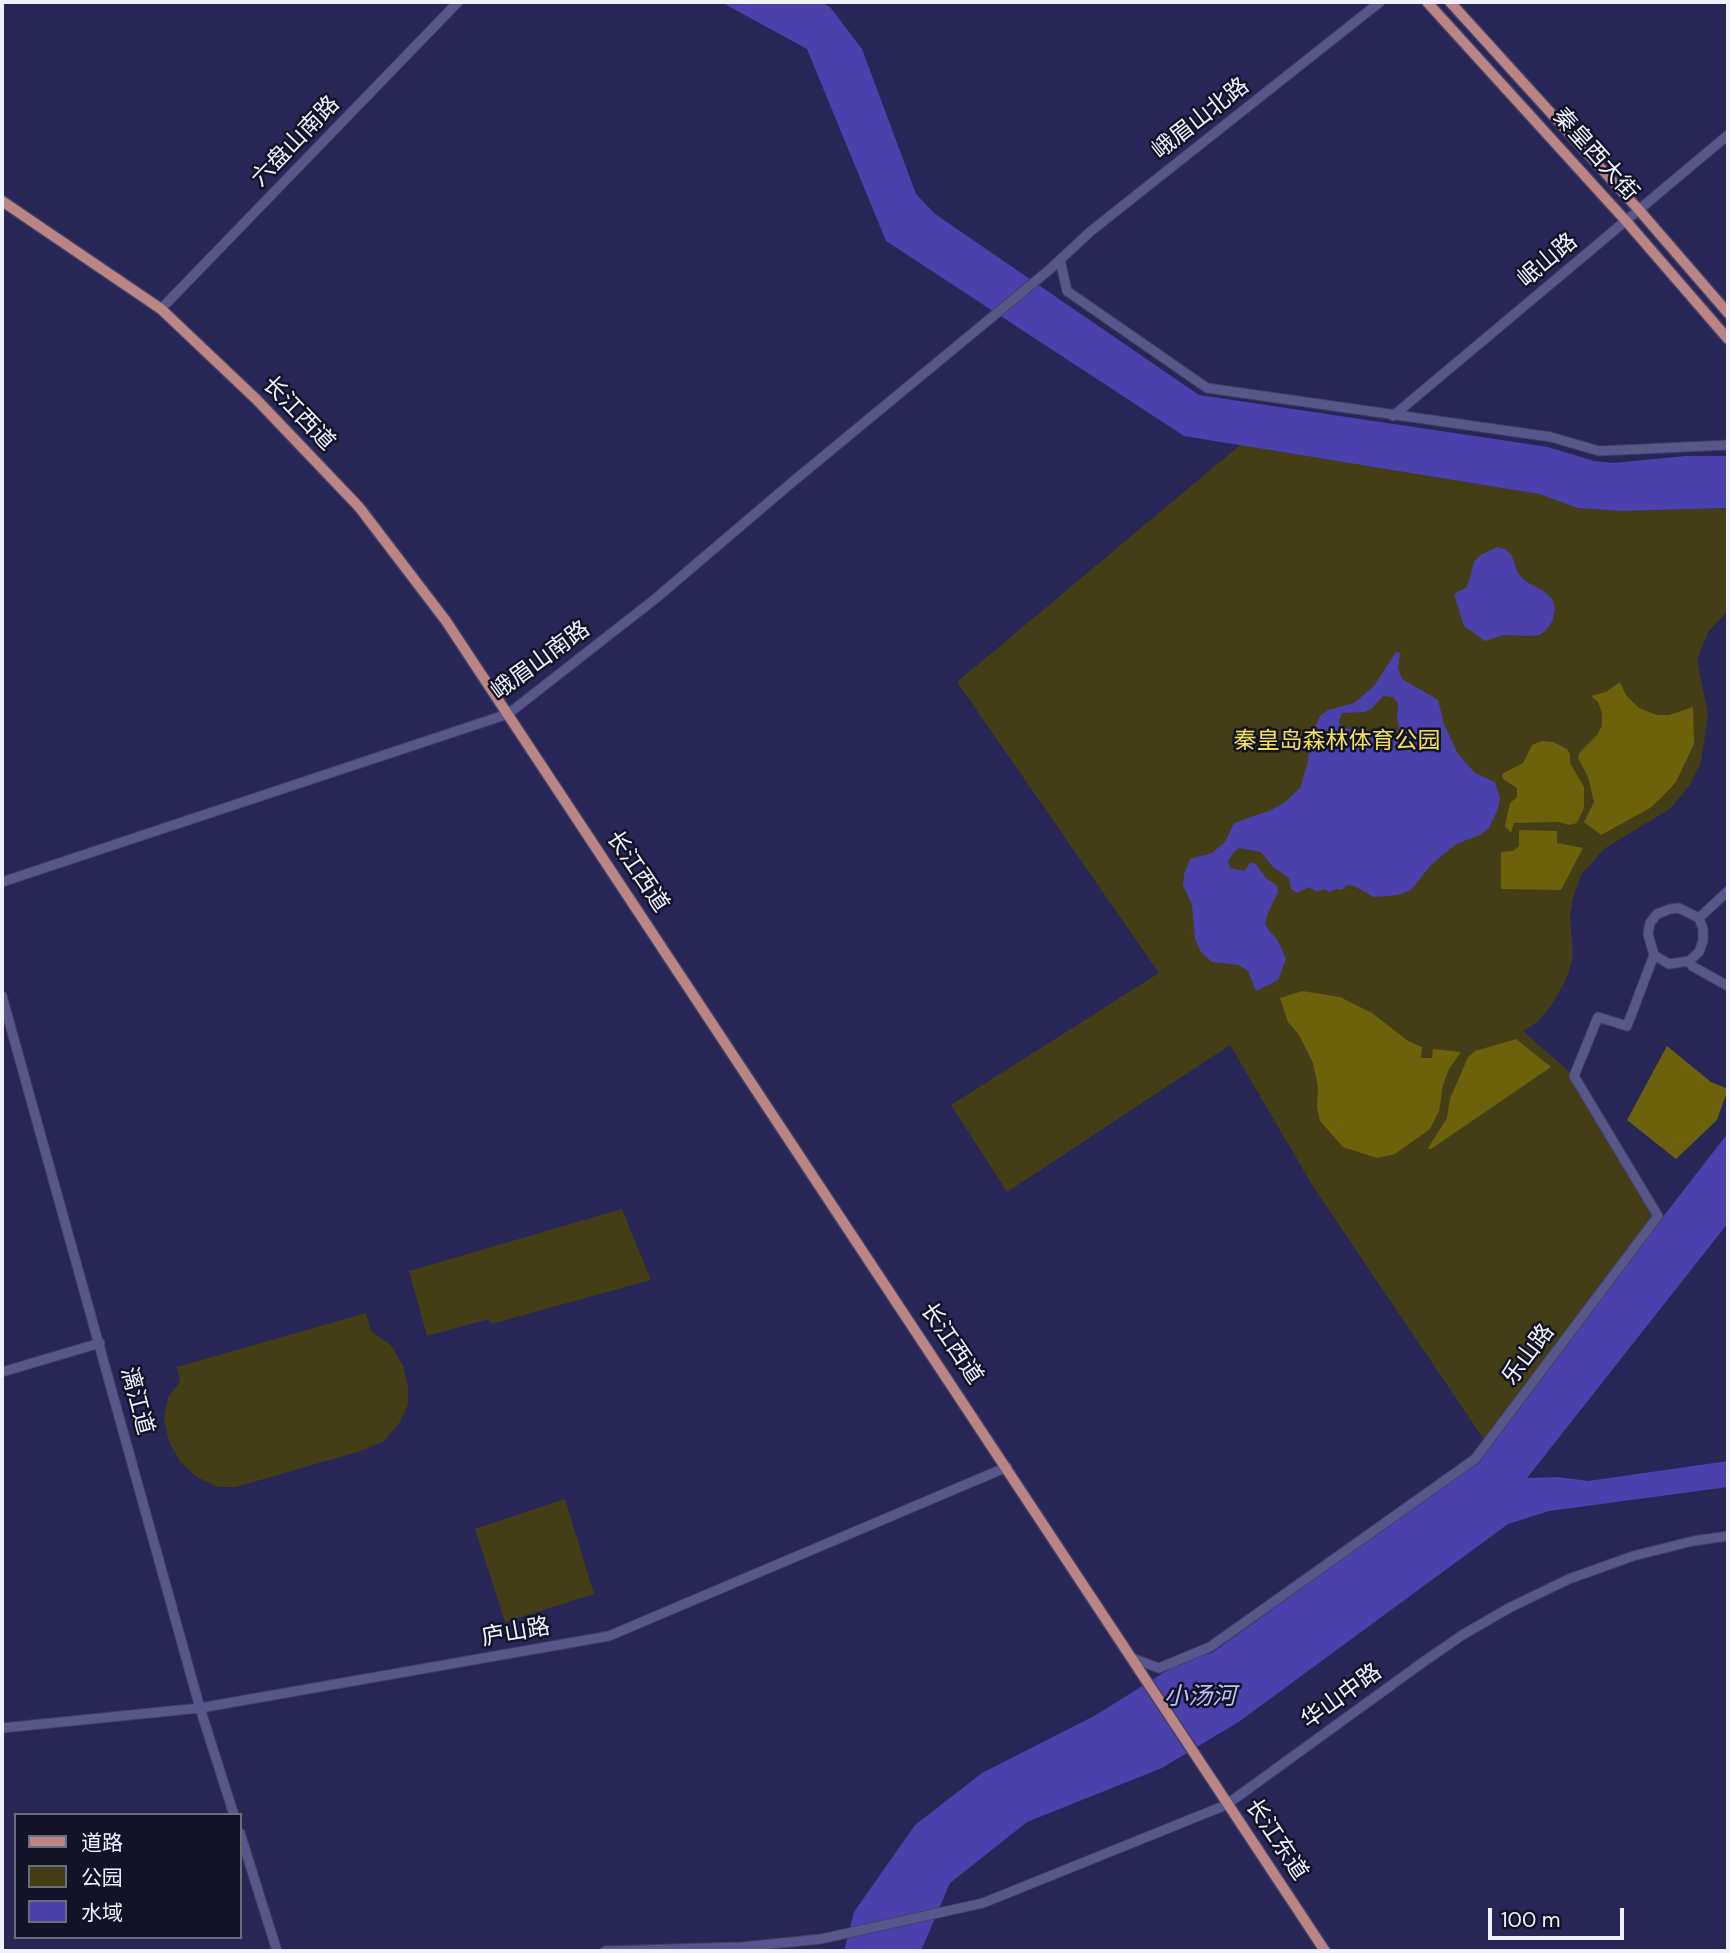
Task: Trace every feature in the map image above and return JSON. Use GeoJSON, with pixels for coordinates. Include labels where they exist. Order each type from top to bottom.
{"type":"FeatureCollection","features":[{"type":"Feature","properties":{"kind":"main road","name":"秦皇西大街"},"geometry":{"type":"LineString","coordinates":[[1427,2],[1626,220],[1728,339]]}},
{"type":"Feature","properties":{"kind":"main road","name":"秦皇西大街"},"geometry":{"type":"LineString","coordinates":[[1450,2],[1639,210],[1728,313]]}},
{"type":"Feature","properties":{"kind":"main road","name":"长江西道"},"geometry":{"type":"LineString","coordinates":[[2,201],[161,309],[257,400],[359,507],[446,621],[1134,1659]]}},
{"type":"Feature","properties":{"kind":"main road","name":"长江东道"},"geometry":{"type":"LineString","coordinates":[[1134,1659],[1226,1805],[1254,1842],[1325,1951]]}},
{"type":"Feature","properties":{"kind":"street","name":"六盘山南路"},"geometry":{"type":"LineString","coordinates":[[161,309],[458,2]]}},
{"type":"Feature","properties":{"kind":"street","name":"峨眉山北路"},"geometry":{"type":"LineString","coordinates":[[1049,270],[1091,231],[1380,2]]}},
{"type":"Feature","properties":{"kind":"street","name":"岷山路"},"geometry":{"type":"LineString","coordinates":[[1393,416],[1728,135]]}},
{"type":"Feature","properties":{"kind":"street"},"geometry":{"type":"LineString","coordinates":[[1060,260],[1067,291],[1207,388],[1551,437],[1599,451],[1728,445]]}},
{"type":"Feature","properties":{"kind":"street","name":"峨眉山南路"},"geometry":{"type":"LineString","coordinates":[[2,882],[508,714],[655,599],[1049,270]]}},
{"type":"Feature","properties":{"kind":"street"},"geometry":{"type":"LineString","coordinates":[[1654,955],[1669,964],[1689,961],[1699,951],[1703,941],[1699,918],[1728,891]]}},
{"type":"Feature","properties":{"kind":"street","name":"乐山路"},"geometry":{"type":"LineString","coordinates":[[1134,1659],[1159,1668],[1210,1647],[1475,1459],[1658,1216],[1574,1076],[1598,1017],[1627,1026],[1654,955],[1647,933],[1657,914],[1679,908],[1699,918]]}},
{"type":"Feature","properties":{"kind":"street"},"geometry":{"type":"LineString","coordinates":[[1689,961],[1692,966],[1728,986]]}},
{"type":"Feature","properties":{"kind":"street","name":"漓江道"},"geometry":{"type":"LineString","coordinates":[[2,996],[200,1708],[233,1813]]}},
{"type":"Feature","properties":{"kind":"street"},"geometry":{"type":"LineString","coordinates":[[2,1372],[100,1343]]}},
{"type":"Feature","properties":{"kind":"street","name":"庐山路"},"geometry":{"type":"LineString","coordinates":[[2,1728],[200,1708],[609,1636],[1007,1468]]}},
{"type":"Feature","properties":{"kind":"street","name":"华山中路"},"geometry":{"type":"LineString","coordinates":[[605,1951],[742,1947],[821,1939],[984,1903],[1226,1805],[1426,1660],[1509,1608],[1569,1579],[1633,1556],[1693,1541],[1728,1536]]}},
{"type":"Feature","properties":{"kind":"street"},"geometry":{"type":"LineString","coordinates":[[242,1839],[277,1951]]}},
{"type":"Feature","properties":{"kind":"green space","name":"秦皇岛森林体育公园"},"geometry":{"type":"Polygon","coordinates":[[[1240,445],[1539,494],[1578,508],[1623,511],[1728,508],[1728,611],[1708,632],[1697,660],[1708,714],[1701,763],[1689,786],[1671,808],[1604,849],[1582,874],[1570,914],[1573,957],[1566,980],[1551,1006],[1536,1023],[1523,1031],[1574,1076],[1658,1216],[1487,1444],[1314,1188],[1230,1045],[1007,1192],[951,1105],[1159,973],[957,682],[1240,445]]]}},
{"type":"Feature","properties":{"kind":"green space"},"geometry":{"type":"Polygon","coordinates":[[[622,1209],[651,1280],[491,1324],[489,1319],[427,1336],[409,1271],[622,1209]]]}},
{"type":"Feature","properties":{"kind":"green space"},"geometry":{"type":"Polygon","coordinates":[[[366,1313],[371,1331],[392,1346],[404,1368],[408,1387],[408,1405],[400,1422],[384,1441],[361,1451],[236,1487],[217,1487],[197,1477],[181,1463],[169,1442],[164,1419],[168,1397],[180,1382],[177,1367],[366,1313]]]}},
{"type":"Feature","properties":{"kind":"green space"},"geometry":{"type":"Polygon","coordinates":[[[565,1499],[594,1594],[505,1622],[475,1529],[565,1499]]]}},
{"type":"Feature","properties":{"kind":"shaded area"},"geometry":{"type":"Polygon","coordinates":[[[1620,682],[1626,695],[1639,708],[1657,715],[1669,715],[1693,707],[1694,744],[1676,782],[1662,797],[1650,808],[1601,835],[1584,822],[1594,802],[1588,777],[1578,758],[1602,726],[1602,713],[1598,702],[1591,696],[1606,692],[1620,682]]]}},
{"type":"Feature","properties":{"kind":"shaded area"},"geometry":{"type":"Polygon","coordinates":[[[1542,741],[1553,742],[1567,749],[1570,763],[1584,787],[1584,808],[1577,823],[1514,823],[1511,833],[1505,826],[1510,803],[1517,797],[1517,788],[1503,779],[1502,774],[1523,763],[1532,745],[1542,741]]]}},
{"type":"Feature","properties":{"kind":"shaded area"},"geometry":{"type":"Polygon","coordinates":[[[1519,830],[1557,831],[1557,843],[1583,848],[1561,890],[1501,889],[1501,852],[1513,851],[1519,846],[1519,830]]]}},
{"type":"Feature","properties":{"kind":"shaded area"},"geometry":{"type":"Polygon","coordinates":[[[1302,991],[1340,997],[1372,1013],[1408,1041],[1422,1047],[1421,1058],[1432,1058],[1433,1049],[1461,1052],[1449,1069],[1443,1085],[1439,1111],[1430,1129],[1395,1154],[1377,1158],[1343,1147],[1320,1121],[1313,1063],[1299,1035],[1288,1022],[1280,998],[1302,991]]]}},
{"type":"Feature","properties":{"kind":"shaded area"},"geometry":{"type":"Polygon","coordinates":[[[1516,1039],[1551,1067],[1431,1149],[1428,1148],[1447,1118],[1450,1099],[1468,1057],[1475,1051],[1516,1039]]]}},
{"type":"Feature","properties":{"kind":"shaded area"},"geometry":{"type":"Polygon","coordinates":[[[1667,1046],[1711,1082],[1728,1089],[1717,1120],[1676,1159],[1627,1120],[1667,1046]]]}},
{"type":"Feature","properties":{"kind":"water"},"geometry":{"type":"Polygon","coordinates":[[[721,2],[821,2],[830,7],[862,49],[916,194],[935,214],[1199,395],[1548,447],[1594,461],[1613,463],[1686,456],[1728,456],[1728,508],[1623,511],[1578,508],[1539,494],[1184,436],[886,241],[807,49],[721,2]]]}},
{"type":"Feature","properties":{"kind":"water"},"geometry":{"type":"Polygon","coordinates":[[[1497,547],[1511,554],[1518,573],[1525,581],[1552,599],[1555,608],[1553,620],[1539,635],[1504,635],[1485,641],[1464,626],[1454,594],[1467,587],[1474,562],[1479,556],[1497,547]]]}},
{"type":"Feature","properties":{"kind":"water"},"geometry":{"type":"Polygon","coordinates":[[[1396,652],[1400,653],[1398,668],[1402,679],[1438,700],[1444,724],[1458,754],[1475,773],[1495,782],[1500,798],[1498,809],[1489,828],[1480,835],[1456,844],[1431,865],[1411,890],[1398,895],[1374,897],[1347,885],[1342,890],[1329,892],[1324,889],[1317,892],[1309,887],[1297,893],[1291,889],[1289,878],[1272,866],[1261,852],[1239,848],[1235,851],[1228,861],[1230,868],[1244,871],[1251,862],[1256,864],[1266,878],[1277,886],[1278,892],[1265,924],[1277,939],[1286,959],[1278,980],[1256,991],[1248,971],[1239,965],[1212,962],[1201,952],[1195,939],[1192,905],[1183,885],[1184,874],[1190,859],[1212,853],[1225,842],[1234,823],[1271,810],[1284,803],[1300,788],[1308,762],[1309,740],[1320,716],[1328,710],[1354,703],[1374,686],[1396,652]],[[1383,696],[1371,709],[1364,712],[1342,713],[1340,726],[1361,733],[1375,729],[1383,737],[1390,739],[1396,736],[1399,727],[1398,703],[1393,697],[1383,696]]]}},
{"type":"Feature","properties":{"kind":"water","name":"小汤河"},"geometry":{"type":"Polygon","coordinates":[[[1728,1133],[1728,1223],[1527,1478],[1558,1477],[1588,1481],[1728,1461],[1728,1487],[1549,1511],[1508,1524],[1240,1721],[1162,1768],[1027,1822],[950,1883],[921,1951],[844,1951],[854,1912],[915,1825],[982,1773],[1096,1715],[1187,1658],[1212,1653],[1469,1467],[1728,1133]]]}}]}
